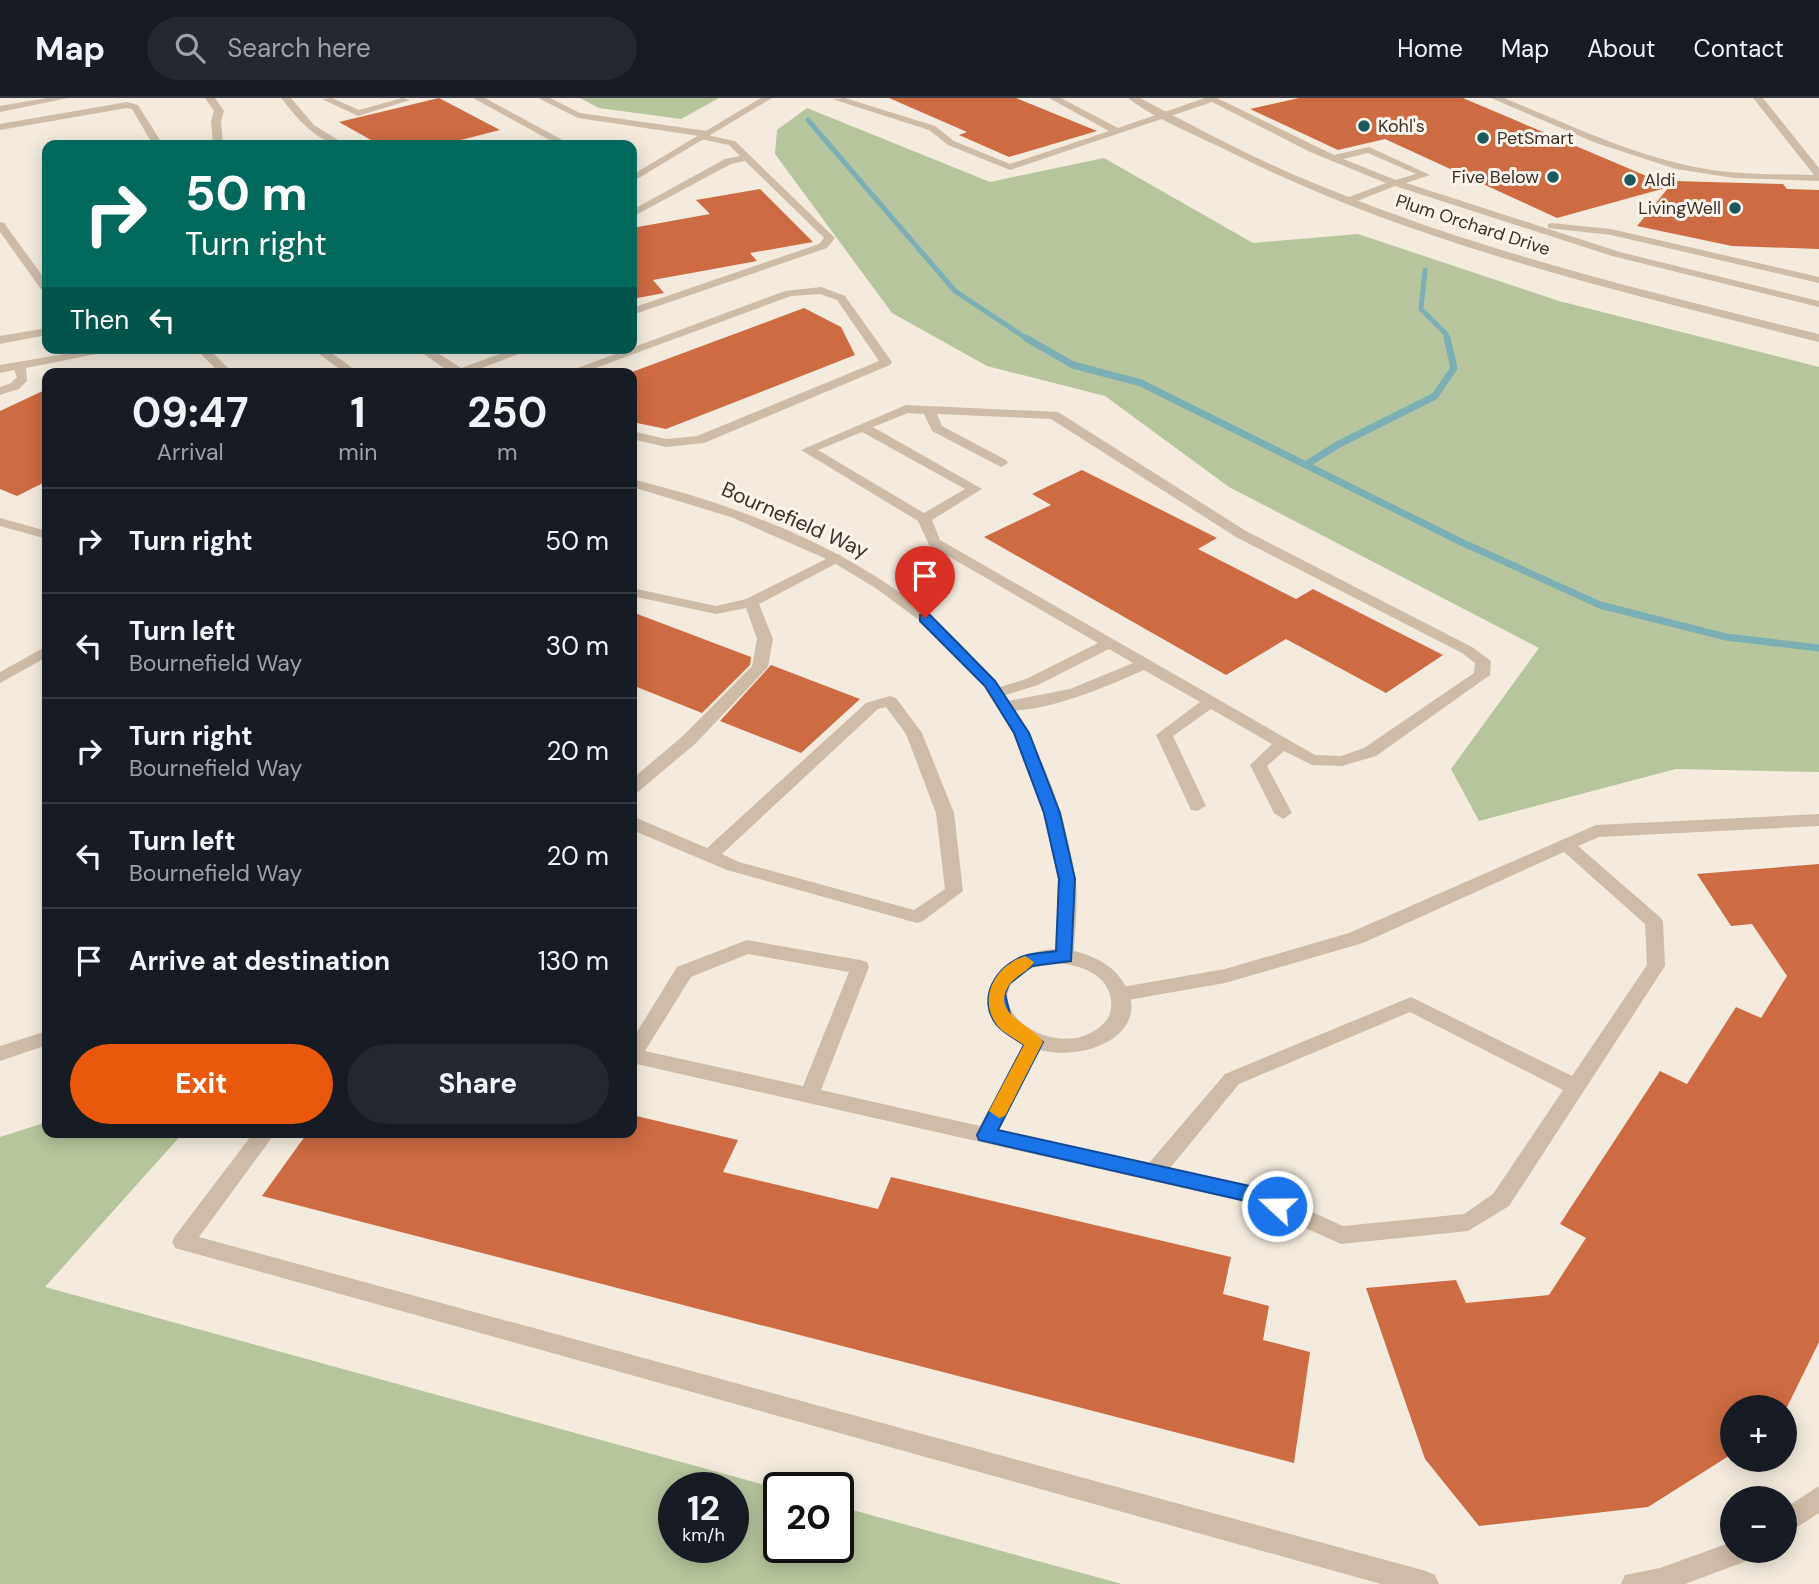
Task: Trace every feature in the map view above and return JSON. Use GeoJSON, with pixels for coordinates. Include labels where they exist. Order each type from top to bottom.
{"type":"FeatureCollection","features":[{"type":"Feature","properties":{"kind":"street"},"geometry":{"type":"LineString","coordinates":[[0,108],[18,102],[63,98]]}},
{"type":"Feature","properties":{"kind":"street"},"geometry":{"type":"LineString","coordinates":[[210,98],[219,111],[216,121],[218,140]]}},
{"type":"Feature","properties":{"kind":"street"},"geometry":{"type":"LineString","coordinates":[[286,98],[311,127],[333,140]]}},
{"type":"Feature","properties":{"kind":"street"},"geometry":{"type":"LineString","coordinates":[[478,98],[557,140]]}},
{"type":"Feature","properties":{"kind":"street"},"geometry":{"type":"LineString","coordinates":[[543,98],[578,115],[705,136],[732,144],[830,238],[823,246],[637,310]]}},
{"type":"Feature","properties":{"kind":"street"},"geometry":{"type":"LineString","coordinates":[[637,176],[768,98]]}},
{"type":"Feature","properties":{"kind":"street"},"geometry":{"type":"LineString","coordinates":[[840,98],[837,99],[932,128],[951,143],[1010,167],[1168,116],[1211,99],[1334,158],[1395,183],[1616,254],[1819,304]]}},
{"type":"Feature","properties":{"kind":"street"},"geometry":{"type":"LineString","coordinates":[[1054,98],[1119,132]]}},
{"type":"Feature","properties":{"kind":"street","name":"Plum Orchard Drive"},"geometry":{"type":"LineString","coordinates":[[1133,98],[1258,163],[1348,201],[1453,239],[1571,275],[1819,338]]}},
{"type":"Feature","properties":{"kind":"street"},"geometry":{"type":"LineString","coordinates":[[1496,98],[1629,153],[1677,166],[1710,173],[1819,177]]}},
{"type":"Feature","properties":{"kind":"street"},"geometry":{"type":"LineString","coordinates":[[1758,98],[1819,177]]}},
{"type":"Feature","properties":{"kind":"street"},"geometry":{"type":"LineString","coordinates":[[316,102],[330,99],[358,113],[405,100]]}},
{"type":"Feature","properties":{"kind":"street"},"geometry":{"type":"LineString","coordinates":[[294,107],[305,105]]}},
{"type":"Feature","properties":{"kind":"street"},"geometry":{"type":"LineString","coordinates":[[0,127],[127,106],[135,107],[155,140]]}},
{"type":"Feature","properties":{"kind":"street"},"geometry":{"type":"LineString","coordinates":[[1334,158],[1369,150],[1425,175],[1348,201]]}},
{"type":"Feature","properties":{"kind":"street"},"geometry":{"type":"LineString","coordinates":[[637,211],[728,161],[747,158]]}},
{"type":"Feature","properties":{"kind":"street"},"geometry":{"type":"LineString","coordinates":[[1366,171],[1397,162]]}},
{"type":"Feature","properties":{"kind":"street"},"geometry":{"type":"LineString","coordinates":[[1518,223],[1611,232],[1819,280]]}},
{"type":"Feature","properties":{"kind":"street"},"geometry":{"type":"LineString","coordinates":[[0,225],[42,283]]}},
{"type":"Feature","properties":{"kind":"street"},"geometry":{"type":"LineString","coordinates":[[637,349],[789,293],[821,290],[841,298],[887,362],[699,440],[666,443],[637,436]]}},
{"type":"Feature","properties":{"kind":"street"},"geometry":{"type":"LineString","coordinates":[[0,340],[42,332]]}},
{"type":"Feature","properties":{"kind":"street"},"geometry":{"type":"LineString","coordinates":[[0,369],[87,354]]}},
{"type":"Feature","properties":{"kind":"street"},"geometry":{"type":"LineString","coordinates":[[207,354],[223,368]]}},
{"type":"Feature","properties":{"kind":"street"},"geometry":{"type":"LineString","coordinates":[[326,354],[346,368]]}},
{"type":"Feature","properties":{"kind":"street"},"geometry":{"type":"LineString","coordinates":[[430,354],[452,368]]}},
{"type":"Feature","properties":{"kind":"street"},"geometry":{"type":"LineString","coordinates":[[470,368],[510,354]]}},
{"type":"Feature","properties":{"kind":"street"},"geometry":{"type":"LineString","coordinates":[[584,368],[622,354]]}},
{"type":"Feature","properties":{"kind":"street"},"geometry":{"type":"LineString","coordinates":[[0,391],[20,383],[23,378],[19,366]]}},
{"type":"Feature","properties":{"kind":"street"},"geometry":{"type":"LineString","coordinates":[[906,409],[929,410],[1054,415],[1241,534],[1483,661],[1482,675],[1370,752],[1342,761],[1312,760],[1142,665],[934,542],[925,519],[808,450],[906,409]]}},
{"type":"Feature","properties":{"kind":"street"},"geometry":{"type":"LineString","coordinates":[[929,410],[937,428],[1001,463]]}},
{"type":"Feature","properties":{"kind":"street"},"geometry":{"type":"LineString","coordinates":[[863,427],[975,489],[925,519]]}},
{"type":"Feature","properties":{"kind":"street","name":"Bournefield Way"},"geometry":{"type":"LineString","coordinates":[[637,484],[736,514],[835,558],[883,586],[925,618],[1000,700],[1022,733],[1052,813],[1067,879],[1065,956]]}},
{"type":"Feature","properties":{"kind":"street"},"geometry":{"type":"LineString","coordinates":[[0,522],[42,534]]}},
{"type":"Feature","properties":{"kind":"street"},"geometry":{"type":"LineString","coordinates":[[637,593],[716,610],[751,602],[835,558]]}},
{"type":"Feature","properties":{"kind":"street"},"geometry":{"type":"LineString","coordinates":[[637,784],[690,739],[760,667],[765,639],[751,602]]}},
{"type":"Feature","properties":{"kind":"street"},"geometry":{"type":"LineString","coordinates":[[1000,700],[1107,644]]}},
{"type":"Feature","properties":{"kind":"street"},"geometry":{"type":"LineString","coordinates":[[0,678],[42,654]]}},
{"type":"Feature","properties":{"kind":"street"},"geometry":{"type":"LineString","coordinates":[[1000,700],[1045,702],[1083,693],[1142,665]]}},
{"type":"Feature","properties":{"kind":"street"},"geometry":{"type":"LineString","coordinates":[[637,824],[709,856],[733,866],[917,917],[954,891],[945,813],[914,733],[890,701],[872,706],[709,856]]}},
{"type":"Feature","properties":{"kind":"street"},"geometry":{"type":"LineString","coordinates":[[1197,806],[1164,735],[1210,702]]}},
{"type":"Feature","properties":{"kind":"street"},"geometry":{"type":"LineString","coordinates":[[1282,744],[1258,765],[1283,813]]}},
{"type":"Feature","properties":{"kind":"street"},"geometry":{"type":"LineString","coordinates":[[1122,994],[1225,976],[1356,938],[1596,831],[1819,820]]}},
{"type":"Feature","properties":{"kind":"street"},"geometry":{"type":"LineString","coordinates":[[637,1057],[1254,1195],[1341,1235],[1468,1222],[1501,1200],[1656,966],[1654,922],[1566,845]]}},
{"type":"Feature","properties":{"kind":"street"},"geometry":{"type":"LineString","coordinates":[[637,1048],[684,972],[747,947],[860,967],[809,1096]]}},
{"type":"Feature","properties":{"kind":"street"},"geometry":{"type":"LineString","coordinates":[[1065,956],[1101,969],[1114,980],[1122,994],[1123,1008],[1118,1022],[1100,1038],[1074,1047],[1054,1047],[1034,1042],[1004,1022],[998,1008],[997,994],[1002,980],[1028,961],[1065,956]]}},
{"type":"Feature","properties":{"kind":"street"},"geometry":{"type":"LineString","coordinates":[[1153,1172],[1232,1079],[1411,1004],[1576,1087]]}},
{"type":"Feature","properties":{"kind":"street"},"geometry":{"type":"LineString","coordinates":[[0,1054],[42,1040]]}},
{"type":"Feature","properties":{"kind":"street"},"geometry":{"type":"LineString","coordinates":[[986,1135],[1034,1042]]}},
{"type":"Feature","properties":{"kind":"street"},"geometry":{"type":"LineString","coordinates":[[261,1138],[183,1242],[1426,1584]]}},
{"type":"Feature","properties":{"kind":"street"},"geometry":{"type":"LineString","coordinates":[[1797,1514],[1819,1498]]}},
{"type":"Feature","properties":{"kind":"street"},"geometry":{"type":"LineString","coordinates":[[1634,1584],[1660,1581],[1720,1559]]}},
{"type":"Feature","properties":{"kind":"green space"},"geometry":{"type":"Polygon","coordinates":[[[580,98],[719,98],[681,119],[599,108],[580,98]]]}},
{"type":"Feature","properties":{"kind":"green space"},"geometry":{"type":"Polygon","coordinates":[[[807,108],[990,182],[1104,158],[1253,243],[1358,234],[1559,301],[1819,367],[1819,772],[1676,769],[1479,821],[1451,769],[1539,648],[1229,487],[1105,396],[987,366],[892,313],[775,154],[777,130],[807,108]]]}},
{"type":"Feature","properties":{"kind":"green space"},"geometry":{"type":"Polygon","coordinates":[[[42,1124],[42,1138],[179,1138],[45,1287],[717,1472],[658,1472],[658,1563],[749,1563],[749,1481],[763,1485],[763,1563],[854,1563],[854,1510],[1122,1584],[0,1584],[0,1137],[42,1124]]]}},
{"type":"Feature","properties":{"kind":"building"},"geometry":{"type":"Polygon","coordinates":[[[439,98],[500,130],[461,140],[371,140],[339,122],[439,98]]]}},
{"type":"Feature","properties":{"kind":"building"},"geometry":{"type":"Polygon","coordinates":[[[889,98],[1016,98],[1097,131],[1009,157],[959,135],[967,132],[889,98]]]}},
{"type":"Feature","properties":{"kind":"building"},"geometry":{"type":"Polygon","coordinates":[[[1299,98],[1463,98],[1670,186],[1674,181],[1783,184],[1787,189],[1819,190],[1819,249],[1732,246],[1637,226],[1669,187],[1557,218],[1385,139],[1338,150],[1250,109],[1299,98]]]}},
{"type":"Feature","properties":{"kind":"building"},"geometry":{"type":"Polygon","coordinates":[[[760,189],[813,242],[750,253],[757,261],[653,280],[664,293],[637,298],[637,227],[710,214],[696,200],[760,189]]]}},
{"type":"Feature","properties":{"kind":"building"},"geometry":{"type":"Polygon","coordinates":[[[804,308],[841,327],[855,355],[666,429],[637,423],[637,370],[804,308]]]}},
{"type":"Feature","properties":{"kind":"building"},"geometry":{"type":"Polygon","coordinates":[[[42,391],[42,484],[17,496],[0,489],[0,411],[42,391]]]}},
{"type":"Feature","properties":{"kind":"building"},"geometry":{"type":"Polygon","coordinates":[[[1082,470],[1217,538],[1198,549],[1296,599],[1313,589],[1443,655],[1386,693],[1286,639],[1226,675],[984,537],[1051,505],[1032,494],[1082,470]]]}},
{"type":"Feature","properties":{"kind":"building"},"geometry":{"type":"Polygon","coordinates":[[[637,614],[751,657],[750,665],[702,713],[637,687],[637,614]]]}},
{"type":"Feature","properties":{"kind":"building"},"geometry":{"type":"Polygon","coordinates":[[[771,665],[860,699],[801,753],[720,721],[771,665]]]}},
{"type":"Feature","properties":{"kind":"building"},"geometry":{"type":"Polygon","coordinates":[[[1819,864],[1819,1342],[1793,1395],[1720,1395],[1720,1462],[1648,1507],[1479,1526],[1425,1459],[1366,1288],[1456,1280],[1466,1303],[1549,1295],[1586,1238],[1560,1224],[1660,1071],[1687,1084],[1736,1007],[1761,1018],[1787,976],[1752,924],[1731,926],[1697,874],[1819,864]]]}},
{"type":"Feature","properties":{"kind":"building"},"geometry":{"type":"Polygon","coordinates":[[[637,1116],[738,1140],[723,1172],[878,1209],[891,1177],[1231,1257],[1223,1294],[1269,1306],[1263,1340],[1310,1352],[1294,1463],[262,1196],[304,1138],[637,1138],[637,1116]]]}},
{"type":"Feature","properties":{"kind":"waterway"},"geometry":{"type":"LineString","coordinates":[[808,120],[955,291],[1029,340]]}},
{"type":"Feature","properties":{"kind":"waterway"},"geometry":{"type":"LineString","coordinates":[[1425,270],[1421,309],[1446,334],[1447,340]]}},
{"type":"Feature","properties":{"kind":"waterway"},"geometry":{"type":"LineString","coordinates":[[1026,338],[1073,365],[1141,383],[1459,541],[1600,605],[1726,637],[1819,648]]}},
{"type":"Feature","properties":{"kind":"waterway"},"geometry":{"type":"LineString","coordinates":[[1307,464],[1339,444],[1435,396],[1454,368],[1447,338]]}},
{"type":"Feature","properties":{"kind":"slow traffic"},"geometry":{"type":"LineString","coordinates":[[999,1111],[1034,1042],[1017,1034],[1004,1022],[998,1008],[997,994],[1002,980],[1025,962]]}},
{"type":"Feature","properties":{"kind":"place","name":"Kohl's"},"geometry":{"type":"Point","coordinates":[1364,126]}},
{"type":"Feature","properties":{"kind":"place","name":"PetSmart"},"geometry":{"type":"Point","coordinates":[1483,138]}},
{"type":"Feature","properties":{"kind":"place","name":"Five Below"},"geometry":{"type":"Point","coordinates":[1553,177]}},
{"type":"Feature","properties":{"kind":"place","name":"Aldi"},"geometry":{"type":"Point","coordinates":[1630,180]}},
{"type":"Feature","properties":{"kind":"place","name":"LivingWell"},"geometry":{"type":"Point","coordinates":[1735,208]}},
{"type":"Feature","properties":{"kind":"route"},"geometry":{"type":"LineString","coordinates":[[925,618],[990,684],[1022,733],[1052,813],[1067,879],[1065,956],[1045,956],[1013,969],[1002,980],[997,994],[998,1008],[1004,1022],[1017,1034],[1034,1042],[986,1135],[1254,1195],[1277,1206]]}}]}
